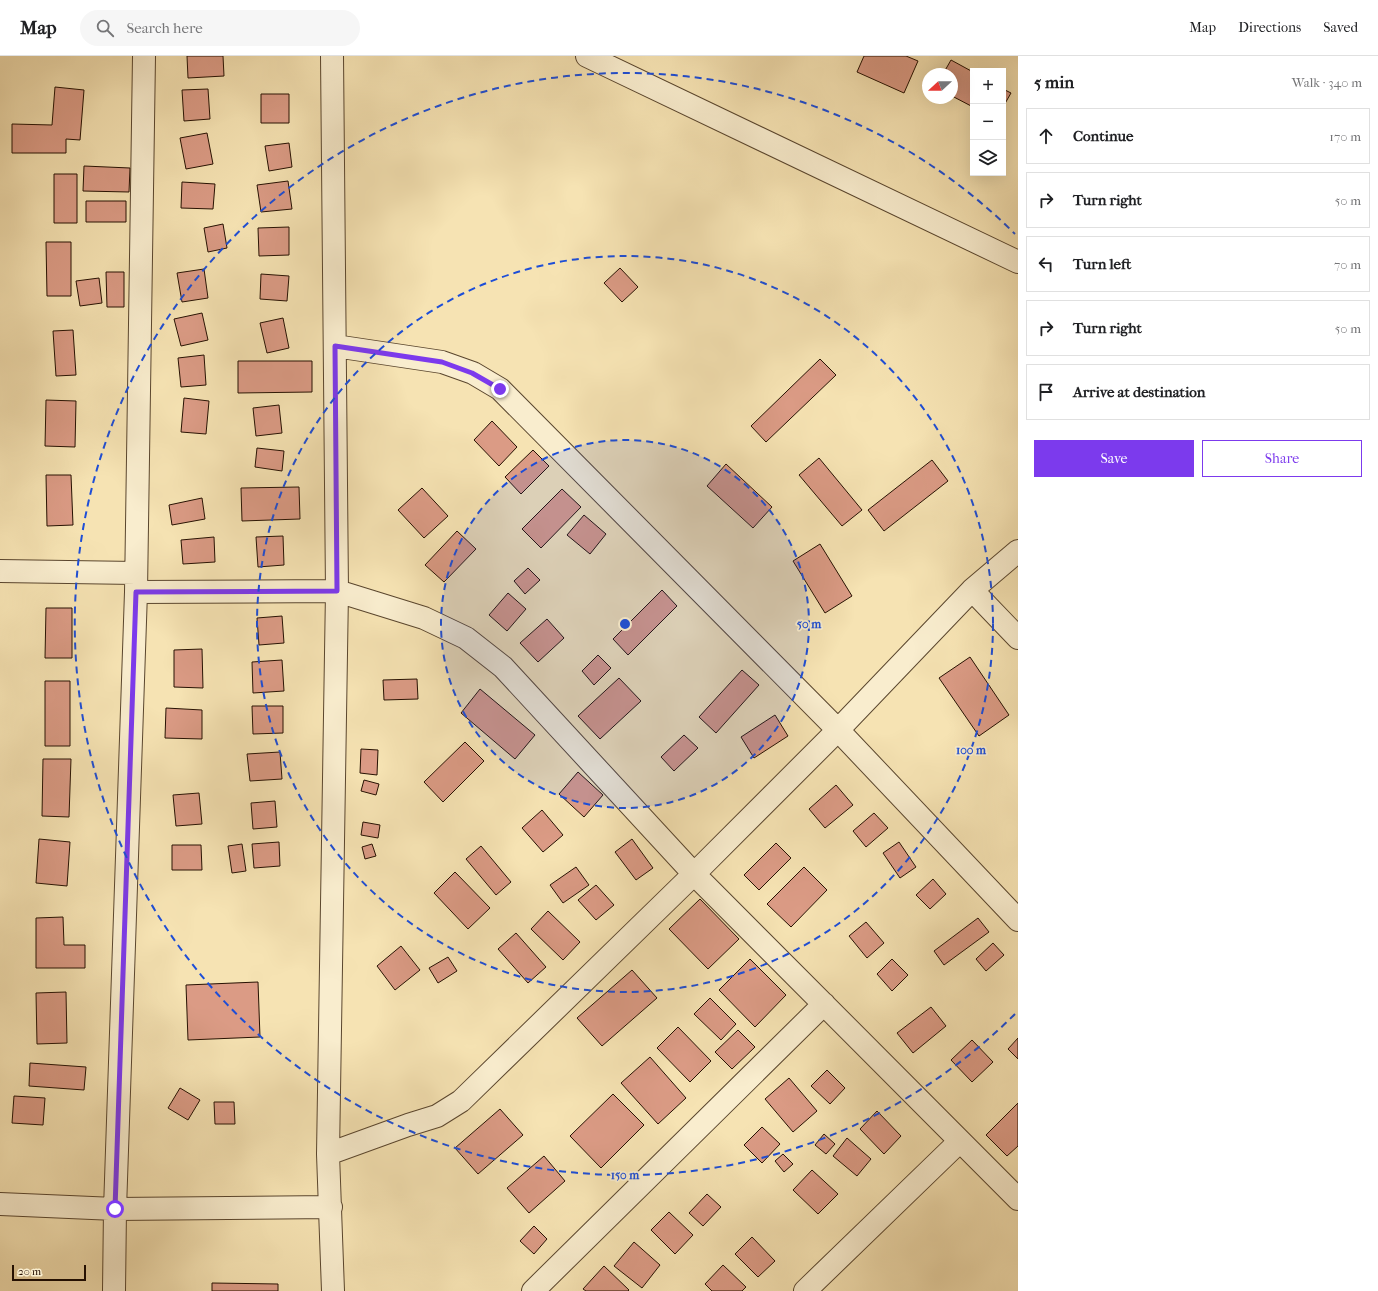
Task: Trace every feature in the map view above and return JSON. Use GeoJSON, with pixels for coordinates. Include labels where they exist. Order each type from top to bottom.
{"type":"FeatureCollection","features":[{"type":"Feature","properties":{"kind":"street"},"geometry":{"type":"LineString","coordinates":[[114,1291],[115,1209],[136,582],[144,56]]}},
{"type":"Feature","properties":{"kind":"street"},"geometry":{"type":"LineString","coordinates":[[332,56],[337,591],[328,1154],[333,1291]]}},
{"type":"Feature","properties":{"kind":"street"},"geometry":{"type":"LineString","coordinates":[[587,56],[614,62],[1018,262]]}},
{"type":"Feature","properties":{"kind":"street"},"geometry":{"type":"LineString","coordinates":[[335,346],[442,362],[472,373],[500,389],[838,730],[1018,920]]}},
{"type":"Feature","properties":{"kind":"street"},"geometry":{"type":"LineString","coordinates":[[328,1154],[437,1116],[461,1101],[694,874],[838,730],[972,590],[1018,551]]}},
{"type":"Feature","properties":{"kind":"street"},"geometry":{"type":"LineString","coordinates":[[0,571],[136,582],[337,591],[424,618],[466,638],[508,673],[694,874],[1018,1199]]}},
{"type":"Feature","properties":{"kind":"street"},"geometry":{"type":"LineString","coordinates":[[972,590],[1018,638]]}},
{"type":"Feature","properties":{"kind":"street"},"geometry":{"type":"LineString","coordinates":[[533,1291],[824,1004]]}},
{"type":"Feature","properties":{"kind":"street"},"geometry":{"type":"LineString","coordinates":[[805,1291],[960,1141]]}},
{"type":"Feature","properties":{"kind":"street"},"geometry":{"type":"LineString","coordinates":[[0,1204],[115,1209],[331,1207]]}},
{"type":"Feature","properties":{"kind":"building"},"geometry":{"type":"Polygon","coordinates":[[[187,56],[223,56],[224,76],[188,78],[187,56]]]}},
{"type":"Feature","properties":{"kind":"building"},"geometry":{"type":"Polygon","coordinates":[[[864,56],[906,56],[918,61],[904,93],[857,72],[864,56]]]}},
{"type":"Feature","properties":{"kind":"building"},"geometry":{"type":"Polygon","coordinates":[[[951,60],[970,70],[970,105],[958,99],[958,68],[946,68],[951,60]]]}},
{"type":"Feature","properties":{"kind":"building"},"geometry":{"type":"Polygon","coordinates":[[[55,87],[84,90],[80,140],[66,139],[66,153],[12,153],[12,124],[52,125],[55,87]]]}},
{"type":"Feature","properties":{"kind":"building"},"geometry":{"type":"Polygon","coordinates":[[[208,89],[210,119],[184,121],[182,90],[208,89]]]}},
{"type":"Feature","properties":{"kind":"building"},"geometry":{"type":"Polygon","coordinates":[[[1006,90],[1011,93],[1006,102],[1006,90]]]}},
{"type":"Feature","properties":{"kind":"building"},"geometry":{"type":"Polygon","coordinates":[[[261,94],[289,94],[289,123],[261,123],[261,94]]]}},
{"type":"Feature","properties":{"kind":"building"},"geometry":{"type":"Polygon","coordinates":[[[207,133],[213,164],[186,169],[180,138],[207,133]]]}},
{"type":"Feature","properties":{"kind":"building"},"geometry":{"type":"Polygon","coordinates":[[[289,143],[292,167],[269,171],[265,146],[289,143]]]}},
{"type":"Feature","properties":{"kind":"building"},"geometry":{"type":"Polygon","coordinates":[[[84,166],[130,168],[129,192],[83,191],[84,166]]]}},
{"type":"Feature","properties":{"kind":"building"},"geometry":{"type":"Polygon","coordinates":[[[54,174],[77,174],[77,223],[54,223],[54,174]]]}},
{"type":"Feature","properties":{"kind":"building"},"geometry":{"type":"Polygon","coordinates":[[[288,181],[292,209],[261,212],[257,185],[288,181]]]}},
{"type":"Feature","properties":{"kind":"building"},"geometry":{"type":"Polygon","coordinates":[[[182,182],[215,184],[213,209],[181,208],[182,182]]]}},
{"type":"Feature","properties":{"kind":"building"},"geometry":{"type":"Polygon","coordinates":[[[86,201],[126,201],[126,222],[86,222],[86,201]]]}},
{"type":"Feature","properties":{"kind":"building"},"geometry":{"type":"Polygon","coordinates":[[[223,224],[227,248],[208,252],[204,228],[223,224]]]}},
{"type":"Feature","properties":{"kind":"building"},"geometry":{"type":"Polygon","coordinates":[[[289,227],[289,255],[259,256],[258,228],[289,227]]]}},
{"type":"Feature","properties":{"kind":"building"},"geometry":{"type":"Polygon","coordinates":[[[46,242],[71,242],[71,296],[47,296],[46,242]]]}},
{"type":"Feature","properties":{"kind":"building"},"geometry":{"type":"Polygon","coordinates":[[[620,268],[638,287],[622,302],[604,283],[620,268]]]}},
{"type":"Feature","properties":{"kind":"building"},"geometry":{"type":"Polygon","coordinates":[[[204,269],[208,298],[182,302],[177,273],[204,269]]]}},
{"type":"Feature","properties":{"kind":"building"},"geometry":{"type":"Polygon","coordinates":[[[106,272],[124,272],[124,307],[107,307],[106,272]]]}},
{"type":"Feature","properties":{"kind":"building"},"geometry":{"type":"Polygon","coordinates":[[[261,274],[289,276],[287,301],[260,299],[261,274]]]}},
{"type":"Feature","properties":{"kind":"building"},"geometry":{"type":"Polygon","coordinates":[[[99,278],[102,303],[80,306],[76,281],[99,278]]]}},
{"type":"Feature","properties":{"kind":"building"},"geometry":{"type":"Polygon","coordinates":[[[202,313],[208,340],[181,346],[174,319],[202,313]]]}},
{"type":"Feature","properties":{"kind":"building"},"geometry":{"type":"Polygon","coordinates":[[[283,318],[289,348],[267,353],[260,323],[283,318]]]}},
{"type":"Feature","properties":{"kind":"building"},"geometry":{"type":"Polygon","coordinates":[[[73,330],[76,375],[56,376],[53,331],[73,330]]]}},
{"type":"Feature","properties":{"kind":"building"},"geometry":{"type":"Polygon","coordinates":[[[204,355],[206,385],[181,387],[178,358],[204,355]]]}},
{"type":"Feature","properties":{"kind":"building"},"geometry":{"type":"Polygon","coordinates":[[[820,359],[836,375],[766,442],[751,426],[820,359]]]}},
{"type":"Feature","properties":{"kind":"building"},"geometry":{"type":"Polygon","coordinates":[[[238,361],[312,361],[312,392],[238,393],[238,361]]]}},
{"type":"Feature","properties":{"kind":"building"},"geometry":{"type":"Polygon","coordinates":[[[184,398],[209,401],[206,434],[181,432],[184,398]]]}},
{"type":"Feature","properties":{"kind":"building"},"geometry":{"type":"Polygon","coordinates":[[[46,400],[76,401],[75,447],[45,446],[46,400]]]}},
{"type":"Feature","properties":{"kind":"building"},"geometry":{"type":"Polygon","coordinates":[[[279,405],[282,433],[256,436],[253,408],[279,405]]]}},
{"type":"Feature","properties":{"kind":"building"},"geometry":{"type":"Polygon","coordinates":[[[492,421],[517,447],[499,466],[474,440],[492,421]]]}},
{"type":"Feature","properties":{"kind":"building"},"geometry":{"type":"Polygon","coordinates":[[[257,448],[284,451],[282,471],[255,467],[257,448]]]}},
{"type":"Feature","properties":{"kind":"building"},"geometry":{"type":"Polygon","coordinates":[[[533,450],[549,466],[521,494],[505,477],[533,450]]]}},
{"type":"Feature","properties":{"kind":"building"},"geometry":{"type":"Polygon","coordinates":[[[819,458],[862,510],[842,526],[799,475],[819,458]]]}},
{"type":"Feature","properties":{"kind":"building"},"geometry":{"type":"Polygon","coordinates":[[[932,460],[948,481],[884,531],[868,510],[932,460]]]}},
{"type":"Feature","properties":{"kind":"building"},"geometry":{"type":"Polygon","coordinates":[[[726,464],[772,507],[753,528],[707,486],[726,464]]]}},
{"type":"Feature","properties":{"kind":"building"},"geometry":{"type":"Polygon","coordinates":[[[46,475],[71,475],[73,525],[47,526],[46,475]]]}},
{"type":"Feature","properties":{"kind":"building"},"geometry":{"type":"Polygon","coordinates":[[[299,487],[300,519],[242,521],[241,488],[299,487]]]}},
{"type":"Feature","properties":{"kind":"building"},"geometry":{"type":"Polygon","coordinates":[[[422,488],[448,516],[424,538],[398,510],[422,488]]]}},
{"type":"Feature","properties":{"kind":"building"},"geometry":{"type":"Polygon","coordinates":[[[562,489],[581,507],[541,548],[522,529],[562,489]]]}},
{"type":"Feature","properties":{"kind":"building"},"geometry":{"type":"Polygon","coordinates":[[[202,498],[205,519],[172,525],[169,505],[202,498]]]}},
{"type":"Feature","properties":{"kind":"building"},"geometry":{"type":"Polygon","coordinates":[[[584,515],[606,534],[590,554],[567,535],[584,515]]]}},
{"type":"Feature","properties":{"kind":"building"},"geometry":{"type":"Polygon","coordinates":[[[457,531],[476,549],[444,582],[425,565],[457,531]]]}},
{"type":"Feature","properties":{"kind":"building"},"geometry":{"type":"Polygon","coordinates":[[[283,536],[284,565],[258,567],[256,537],[283,536]]]}},
{"type":"Feature","properties":{"kind":"building"},"geometry":{"type":"Polygon","coordinates":[[[214,537],[215,562],[183,564],[181,540],[214,537]]]}},
{"type":"Feature","properties":{"kind":"building"},"geometry":{"type":"Polygon","coordinates":[[[820,544],[852,596],[825,613],[793,561],[820,544]]]}},
{"type":"Feature","properties":{"kind":"building"},"geometry":{"type":"Polygon","coordinates":[[[528,568],[540,580],[525,594],[514,581],[528,568]]]}},
{"type":"Feature","properties":{"kind":"building"},"geometry":{"type":"Polygon","coordinates":[[[662,590],[677,606],[628,655],[613,639],[662,590]]]}},
{"type":"Feature","properties":{"kind":"building"},"geometry":{"type":"Polygon","coordinates":[[[508,593],[526,609],[507,631],[489,615],[508,593]]]}},
{"type":"Feature","properties":{"kind":"building"},"geometry":{"type":"Polygon","coordinates":[[[46,608],[72,608],[72,658],[45,658],[46,608]]]}},
{"type":"Feature","properties":{"kind":"building"},"geometry":{"type":"Polygon","coordinates":[[[282,616],[284,643],[259,645],[257,618],[282,616]]]}},
{"type":"Feature","properties":{"kind":"building"},"geometry":{"type":"Polygon","coordinates":[[[547,619],[564,638],[538,662],[520,643],[547,619]]]}},
{"type":"Feature","properties":{"kind":"building"},"geometry":{"type":"Polygon","coordinates":[[[202,649],[203,688],[174,687],[174,650],[202,649]]]}},
{"type":"Feature","properties":{"kind":"building"},"geometry":{"type":"Polygon","coordinates":[[[598,655],[611,668],[594,685],[582,671],[598,655]]]}},
{"type":"Feature","properties":{"kind":"building"},"geometry":{"type":"Polygon","coordinates":[[[970,657],[1009,715],[979,736],[939,678],[970,657]]]}},
{"type":"Feature","properties":{"kind":"building"},"geometry":{"type":"Polygon","coordinates":[[[282,660],[284,691],[253,693],[252,662],[282,660]]]}},
{"type":"Feature","properties":{"kind":"building"},"geometry":{"type":"Polygon","coordinates":[[[742,670],[759,685],[716,733],[699,717],[742,670]]]}},
{"type":"Feature","properties":{"kind":"building"},"geometry":{"type":"Polygon","coordinates":[[[619,678],[641,701],[600,739],[578,716],[619,678]]]}},
{"type":"Feature","properties":{"kind":"building"},"geometry":{"type":"Polygon","coordinates":[[[417,679],[418,699],[384,700],[383,680],[417,679]]]}},
{"type":"Feature","properties":{"kind":"building"},"geometry":{"type":"Polygon","coordinates":[[[45,681],[70,681],[70,746],[45,746],[45,681]]]}},
{"type":"Feature","properties":{"kind":"building"},"geometry":{"type":"Polygon","coordinates":[[[480,689],[535,735],[515,759],[461,713],[480,689]]]}},
{"type":"Feature","properties":{"kind":"building"},"geometry":{"type":"Polygon","coordinates":[[[252,706],[283,706],[283,733],[253,734],[252,706]]]}},
{"type":"Feature","properties":{"kind":"building"},"geometry":{"type":"Polygon","coordinates":[[[166,708],[202,710],[202,739],[165,738],[166,708]]]}},
{"type":"Feature","properties":{"kind":"building"},"geometry":{"type":"Polygon","coordinates":[[[775,715],[788,736],[754,758],[741,737],[775,715]]]}},
{"type":"Feature","properties":{"kind":"building"},"geometry":{"type":"Polygon","coordinates":[[[684,735],[698,748],[674,771],[661,757],[684,735]]]}},
{"type":"Feature","properties":{"kind":"building"},"geometry":{"type":"Polygon","coordinates":[[[465,742],[484,761],[443,802],[424,782],[465,742]]]}},
{"type":"Feature","properties":{"kind":"building"},"geometry":{"type":"Polygon","coordinates":[[[361,749],[378,750],[377,775],[360,773],[361,749]]]}},
{"type":"Feature","properties":{"kind":"building"},"geometry":{"type":"Polygon","coordinates":[[[280,752],[282,779],[250,781],[247,754],[280,752]]]}},
{"type":"Feature","properties":{"kind":"building"},"geometry":{"type":"Polygon","coordinates":[[[43,759],[71,759],[69,817],[42,816],[43,759]]]}},
{"type":"Feature","properties":{"kind":"building"},"geometry":{"type":"Polygon","coordinates":[[[578,772],[603,795],[584,817],[559,794],[578,772]]]}},
{"type":"Feature","properties":{"kind":"building"},"geometry":{"type":"Polygon","coordinates":[[[364,780],[379,784],[376,795],[361,791],[364,780]]]}},
{"type":"Feature","properties":{"kind":"building"},"geometry":{"type":"Polygon","coordinates":[[[836,785],[853,805],[825,828],[809,809],[836,785]]]}},
{"type":"Feature","properties":{"kind":"building"},"geometry":{"type":"Polygon","coordinates":[[[199,793],[202,824],[176,826],[173,795],[199,793]]]}},
{"type":"Feature","properties":{"kind":"building"},"geometry":{"type":"Polygon","coordinates":[[[275,801],[277,827],[253,829],[251,803],[275,801]]]}},
{"type":"Feature","properties":{"kind":"building"},"geometry":{"type":"Polygon","coordinates":[[[542,810],[563,835],[543,852],[522,828],[542,810]]]}},
{"type":"Feature","properties":{"kind":"building"},"geometry":{"type":"Polygon","coordinates":[[[874,813],[888,828],[866,847],[853,831],[874,813]]]}},
{"type":"Feature","properties":{"kind":"building"},"geometry":{"type":"Polygon","coordinates":[[[363,822],[380,825],[378,838],[361,835],[363,822]]]}},
{"type":"Feature","properties":{"kind":"building"},"geometry":{"type":"Polygon","coordinates":[[[39,839],[70,842],[67,886],[36,883],[39,839]]]}},
{"type":"Feature","properties":{"kind":"building"},"geometry":{"type":"Polygon","coordinates":[[[632,839],[653,868],[636,880],[615,852],[632,839]]]}},
{"type":"Feature","properties":{"kind":"building"},"geometry":{"type":"Polygon","coordinates":[[[279,842],[280,866],[254,868],[252,844],[279,842]]]}},
{"type":"Feature","properties":{"kind":"building"},"geometry":{"type":"Polygon","coordinates":[[[899,842],[916,867],[900,878],[883,853],[899,842]]]}},
{"type":"Feature","properties":{"kind":"building"},"geometry":{"type":"Polygon","coordinates":[[[776,843],[791,858],[759,890],[744,875],[776,843]]]}},
{"type":"Feature","properties":{"kind":"building"},"geometry":{"type":"Polygon","coordinates":[[[242,844],[246,871],[232,873],[228,846],[242,844]]]}},
{"type":"Feature","properties":{"kind":"building"},"geometry":{"type":"Polygon","coordinates":[[[372,844],[376,856],[365,859],[362,847],[372,844]]]}},
{"type":"Feature","properties":{"kind":"building"},"geometry":{"type":"Polygon","coordinates":[[[172,845],[201,845],[202,870],[172,870],[172,845]]]}},
{"type":"Feature","properties":{"kind":"building"},"geometry":{"type":"Polygon","coordinates":[[[481,846],[511,882],[496,895],[466,859],[481,846]]]}},
{"type":"Feature","properties":{"kind":"building"},"geometry":{"type":"Polygon","coordinates":[[[576,867],[589,885],[563,903],[550,885],[576,867]]]}},
{"type":"Feature","properties":{"kind":"building"},"geometry":{"type":"Polygon","coordinates":[[[804,867],[827,890],[791,927],[767,904],[804,867]]]}},
{"type":"Feature","properties":{"kind":"building"},"geometry":{"type":"Polygon","coordinates":[[[455,872],[490,908],[468,929],[434,893],[455,872]]]}},
{"type":"Feature","properties":{"kind":"building"},"geometry":{"type":"Polygon","coordinates":[[[933,879],[946,894],[930,909],[916,895],[933,879]]]}},
{"type":"Feature","properties":{"kind":"building"},"geometry":{"type":"Polygon","coordinates":[[[596,885],[614,905],[596,920],[578,900],[596,885]]]}},
{"type":"Feature","properties":{"kind":"building"},"geometry":{"type":"Polygon","coordinates":[[[700,899],[739,939],[708,969],[669,929],[700,899]]]}},
{"type":"Feature","properties":{"kind":"building"},"geometry":{"type":"Polygon","coordinates":[[[548,911],[580,942],[563,960],[531,929],[548,911]]]}},
{"type":"Feature","properties":{"kind":"building"},"geometry":{"type":"Polygon","coordinates":[[[63,917],[64,945],[85,945],[85,968],[36,968],[36,918],[63,917]]]}},
{"type":"Feature","properties":{"kind":"building"},"geometry":{"type":"Polygon","coordinates":[[[978,918],[989,932],[944,965],[934,951],[978,918]]]}},
{"type":"Feature","properties":{"kind":"building"},"geometry":{"type":"Polygon","coordinates":[[[866,922],[884,943],[867,958],[849,936],[866,922]]]}},
{"type":"Feature","properties":{"kind":"building"},"geometry":{"type":"Polygon","coordinates":[[[516,933],[546,967],[528,983],[498,949],[516,933]]]}},
{"type":"Feature","properties":{"kind":"building"},"geometry":{"type":"Polygon","coordinates":[[[993,943],[1004,955],[986,971],[976,959],[993,943]]]}},
{"type":"Feature","properties":{"kind":"building"},"geometry":{"type":"Polygon","coordinates":[[[401,946],[420,970],[395,990],[377,966],[401,946]]]}},
{"type":"Feature","properties":{"kind":"building"},"geometry":{"type":"Polygon","coordinates":[[[448,957],[457,971],[438,983],[429,968],[448,957]]]}},
{"type":"Feature","properties":{"kind":"building"},"geometry":{"type":"Polygon","coordinates":[[[750,959],[786,995],[755,1027],[719,990],[750,959]]]}},
{"type":"Feature","properties":{"kind":"building"},"geometry":{"type":"Polygon","coordinates":[[[892,959],[908,975],[892,991],[877,974],[892,959]]]}},
{"type":"Feature","properties":{"kind":"building"},"geometry":{"type":"Polygon","coordinates":[[[632,970],[657,998],[602,1046],[577,1018],[632,970]]]}},
{"type":"Feature","properties":{"kind":"building"},"geometry":{"type":"Polygon","coordinates":[[[258,982],[260,1037],[188,1040],[186,985],[258,982]]]}},
{"type":"Feature","properties":{"kind":"building"},"geometry":{"type":"Polygon","coordinates":[[[66,992],[67,1043],[37,1044],[36,993],[66,992]]]}},
{"type":"Feature","properties":{"kind":"building"},"geometry":{"type":"Polygon","coordinates":[[[710,998],[736,1024],[721,1040],[694,1014],[710,998]]]}},
{"type":"Feature","properties":{"kind":"building"},"geometry":{"type":"Polygon","coordinates":[[[931,1007],[946,1026],[913,1053],[897,1033],[931,1007]]]}},
{"type":"Feature","properties":{"kind":"building"},"geometry":{"type":"Polygon","coordinates":[[[678,1027],[711,1061],[690,1082],[657,1048],[678,1027]]]}},
{"type":"Feature","properties":{"kind":"building"},"geometry":{"type":"Polygon","coordinates":[[[738,1030],[755,1047],[732,1069],[715,1052],[738,1030]]]}},
{"type":"Feature","properties":{"kind":"building"},"geometry":{"type":"Polygon","coordinates":[[[1018,1038],[1018,1059],[1008,1049],[1018,1038]]]}},
{"type":"Feature","properties":{"kind":"building"},"geometry":{"type":"Polygon","coordinates":[[[972,1040],[993,1062],[972,1082],[951,1060],[972,1040]]]}},
{"type":"Feature","properties":{"kind":"building"},"geometry":{"type":"Polygon","coordinates":[[[650,1057],[686,1098],[658,1124],[621,1083],[650,1057]]]}},
{"type":"Feature","properties":{"kind":"building"},"geometry":{"type":"Polygon","coordinates":[[[30,1063],[86,1067],[84,1090],[29,1086],[30,1063]]]}},
{"type":"Feature","properties":{"kind":"building"},"geometry":{"type":"Polygon","coordinates":[[[827,1070],[845,1088],[830,1104],[811,1086],[827,1070]]]}},
{"type":"Feature","properties":{"kind":"building"},"geometry":{"type":"Polygon","coordinates":[[[789,1078],[817,1111],[793,1132],[765,1099],[789,1078]]]}},
{"type":"Feature","properties":{"kind":"building"},"geometry":{"type":"Polygon","coordinates":[[[180,1088],[200,1100],[188,1120],[168,1108],[180,1088]]]}},
{"type":"Feature","properties":{"kind":"building"},"geometry":{"type":"Polygon","coordinates":[[[613,1094],[644,1125],[601,1168],[570,1136],[613,1094]]]}},
{"type":"Feature","properties":{"kind":"building"},"geometry":{"type":"Polygon","coordinates":[[[14,1096],[45,1098],[43,1125],[12,1123],[14,1096]]]}},
{"type":"Feature","properties":{"kind":"building"},"geometry":{"type":"Polygon","coordinates":[[[214,1102],[234,1102],[235,1124],[215,1124],[214,1102]]]}},
{"type":"Feature","properties":{"kind":"building"},"geometry":{"type":"Polygon","coordinates":[[[1018,1103],[1018,1146],[1007,1156],[986,1135],[1018,1103]]]}},
{"type":"Feature","properties":{"kind":"building"},"geometry":{"type":"Polygon","coordinates":[[[500,1109],[523,1135],[478,1174],[455,1148],[500,1109]]]}},
{"type":"Feature","properties":{"kind":"building"},"geometry":{"type":"Polygon","coordinates":[[[877,1111],[901,1136],[884,1154],[860,1129],[877,1111]]]}},
{"type":"Feature","properties":{"kind":"building"},"geometry":{"type":"Polygon","coordinates":[[[762,1127],[780,1144],[762,1163],[744,1145],[762,1127]]]}},
{"type":"Feature","properties":{"kind":"building"},"geometry":{"type":"Polygon","coordinates":[[[824,1134],[835,1144],[826,1154],[815,1145],[824,1134]]]}},
{"type":"Feature","properties":{"kind":"building"},"geometry":{"type":"Polygon","coordinates":[[[847,1138],[871,1159],[857,1176],[833,1156],[847,1138]]]}},
{"type":"Feature","properties":{"kind":"building"},"geometry":{"type":"Polygon","coordinates":[[[783,1154],[793,1164],[784,1172],[775,1161],[783,1154]]]}},
{"type":"Feature","properties":{"kind":"building"},"geometry":{"type":"Polygon","coordinates":[[[544,1156],[565,1181],[529,1213],[507,1188],[544,1156]]]}},
{"type":"Feature","properties":{"kind":"building"},"geometry":{"type":"Polygon","coordinates":[[[812,1170],[838,1194],[818,1214],[793,1190],[812,1170]]]}},
{"type":"Feature","properties":{"kind":"building"},"geometry":{"type":"Polygon","coordinates":[[[707,1194],[721,1207],[703,1226],[689,1213],[707,1194]]]}},
{"type":"Feature","properties":{"kind":"building"},"geometry":{"type":"Polygon","coordinates":[[[669,1212],[693,1235],[675,1254],[651,1230],[669,1212]]]}},
{"type":"Feature","properties":{"kind":"building"},"geometry":{"type":"Polygon","coordinates":[[[534,1226],[547,1239],[534,1254],[520,1241],[534,1226]]]}},
{"type":"Feature","properties":{"kind":"building"},"geometry":{"type":"Polygon","coordinates":[[[752,1237],[775,1261],[758,1277],[735,1254],[752,1237]]]}},
{"type":"Feature","properties":{"kind":"building"},"geometry":{"type":"Polygon","coordinates":[[[634,1242],[660,1265],[642,1288],[614,1266],[634,1242]]]}},
{"type":"Feature","properties":{"kind":"building"},"geometry":{"type":"Polygon","coordinates":[[[723,1265],[746,1287],[742,1291],[712,1291],[705,1284],[723,1265]]]}},
{"type":"Feature","properties":{"kind":"building"},"geometry":{"type":"Polygon","coordinates":[[[604,1266],[629,1290],[628,1291],[586,1291],[583,1289],[604,1266]]]}},
{"type":"Feature","properties":{"kind":"building"},"geometry":{"type":"Polygon","coordinates":[[[212,1283],[278,1284],[278,1291],[212,1291],[212,1283]]]}},
{"type":"Feature","properties":{"kind":"route"},"geometry":{"type":"LineString","coordinates":[[115,1209],[136,592],[337,591],[335,346],[442,362],[472,373],[500,389]]}}]}
